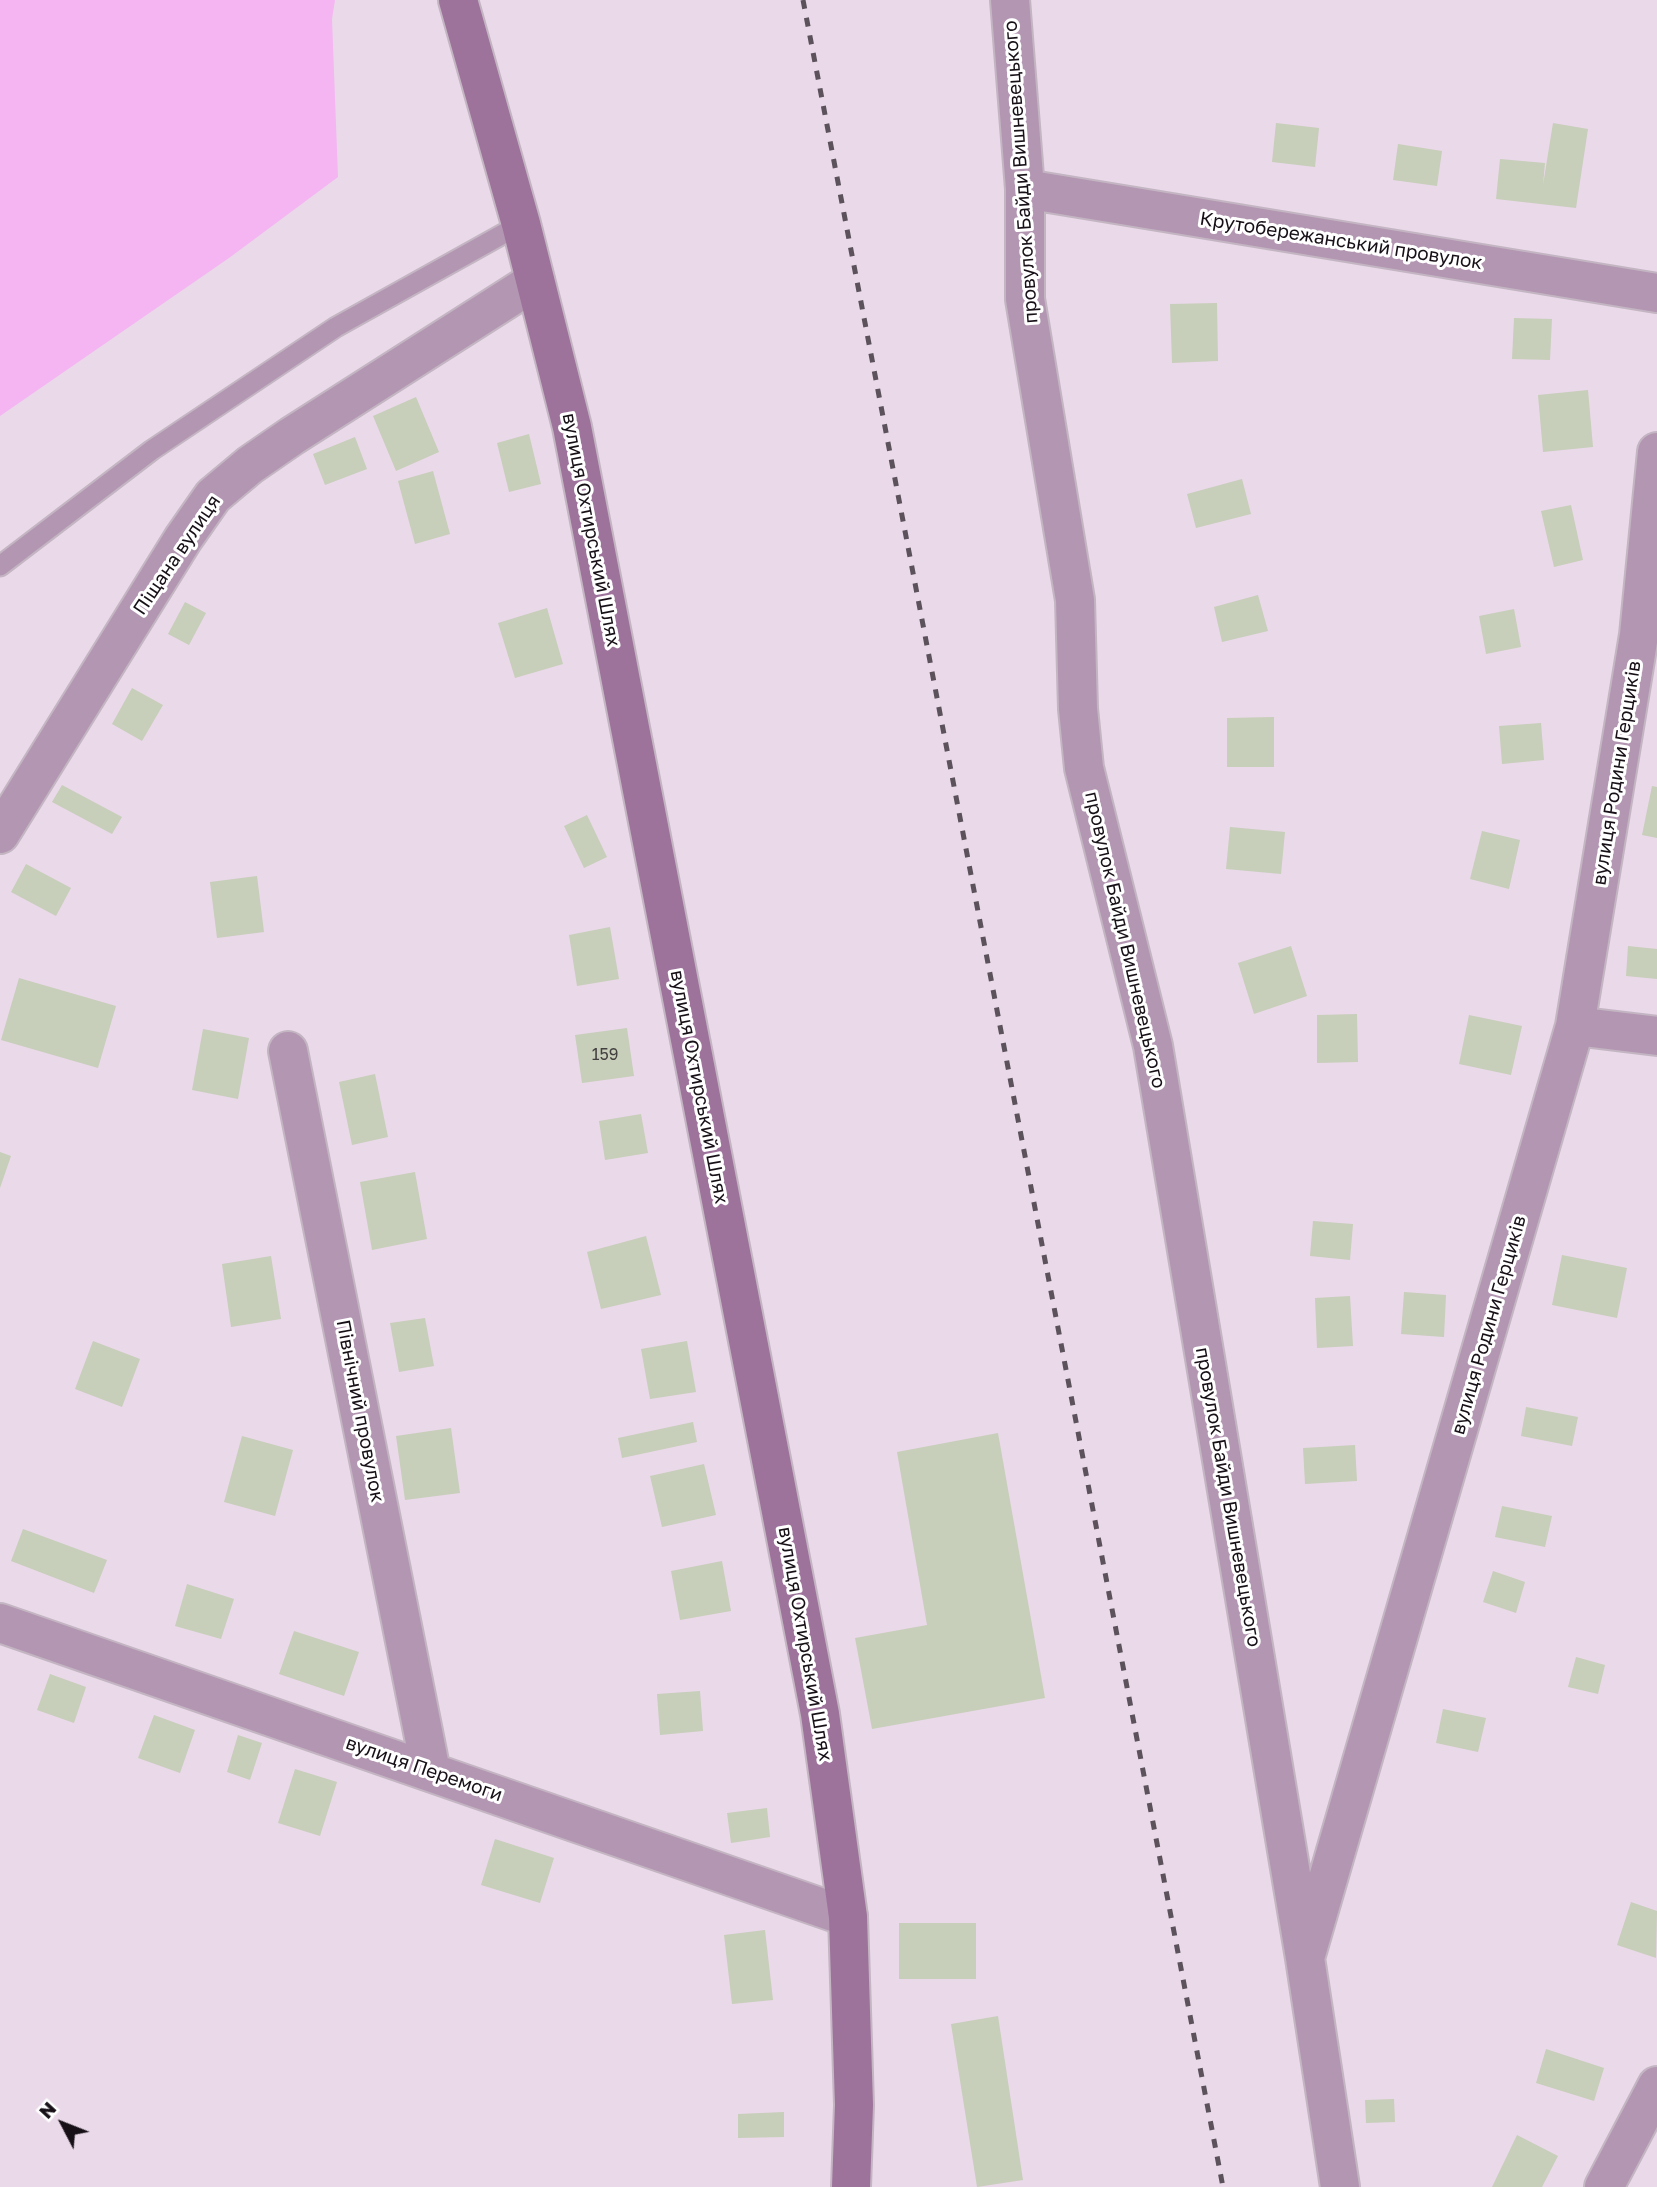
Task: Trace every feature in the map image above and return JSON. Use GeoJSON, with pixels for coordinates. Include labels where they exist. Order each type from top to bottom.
{"type":"FeatureCollection","features":[{"type":"Feature","properties":{"kind":"main road","name":"вулиця Охтирський Шлях"},"geometry":{"type":"LineString","coordinates":[[458,0],[522,224],[572,427],[817,1701],[848,1917],[854,2105],[851,2187]]}},
{"type":"Feature","properties":{"kind":"street","name":"провулок Байди Вишневецького"},"geometry":{"type":"LineString","coordinates":[[1010,0],[1025,190],[1026,299],[1074,600],[1078,709],[1084,768],[1153,1046],[1306,1958]]}},
{"type":"Feature","properties":{"kind":"street","name":"Крутобережанський провулок"},"geometry":{"type":"LineString","coordinates":[[1025,190],[1657,293]]}},
{"type":"Feature","properties":{"kind":"street","name":"Піщана вулиця"},"geometry":{"type":"LineString","coordinates":[[0,834],[183,538],[213,496],[250,465],[292,436],[536,281]]}},
{"type":"Feature","properties":{"kind":"street","name":"вулиця Родини Герциків"},"geometry":{"type":"LineString","coordinates":[[1340,2187],[1306,1958],[1575,1026],[1639,635],[1657,452]]}},
{"type":"Feature","properties":{"kind":"street"},"geometry":{"type":"LineString","coordinates":[[1575,1026],[1657,1036]]}},
{"type":"Feature","properties":{"kind":"street","name":"Північний провулок"},"geometry":{"type":"LineString","coordinates":[[288,1051],[431,1772]]}},
{"type":"Feature","properties":{"kind":"street","name":"вулиця Перемоги"},"geometry":{"type":"LineString","coordinates":[[0,1623],[848,1917]]}},
{"type":"Feature","properties":{"kind":"street"},"geometry":{"type":"LineString","coordinates":[[1604,2187],[1657,2086]]}},
{"type":"Feature","properties":{"kind":"lane"},"geometry":{"type":"LineString","coordinates":[[0,566],[152,450],[324,335],[522,224]]}},
{"type":"Feature","properties":{"kind":"shaded area"},"geometry":{"type":"Polygon","coordinates":[[[0,0],[335,0],[332,19],[338,177],[229,258],[0,416],[0,0]]]}},
{"type":"Feature","properties":{"kind":"building"},"geometry":{"type":"Polygon","coordinates":[[[1276,123],[1319,128],[1315,167],[1272,162],[1276,123]]]}},
{"type":"Feature","properties":{"kind":"building"},"geometry":{"type":"Polygon","coordinates":[[[1553,123],[1588,129],[1576,208],[1496,199],[1500,159],[1545,163],[1543,185],[1553,123]]]}},
{"type":"Feature","properties":{"kind":"building"},"geometry":{"type":"Polygon","coordinates":[[[1398,144],[1442,151],[1437,186],[1393,180],[1398,144]]]}},
{"type":"Feature","properties":{"kind":"building"},"geometry":{"type":"Polygon","coordinates":[[[1217,303],[1218,361],[1172,363],[1170,304],[1217,303]]]}},
{"type":"Feature","properties":{"kind":"building"},"geometry":{"type":"Polygon","coordinates":[[[1514,318],[1552,319],[1550,360],[1512,359],[1514,318]]]}},
{"type":"Feature","properties":{"kind":"building"},"geometry":{"type":"Polygon","coordinates":[[[1588,390],[1593,447],[1543,452],[1538,395],[1588,390]]]}},
{"type":"Feature","properties":{"kind":"building"},"geometry":{"type":"Polygon","coordinates":[[[416,397],[439,452],[396,471],[373,416],[416,397]]]}},
{"type":"Feature","properties":{"kind":"building"},"geometry":{"type":"Polygon","coordinates":[[[529,434],[541,484],[509,492],[497,443],[529,434]]]}},
{"type":"Feature","properties":{"kind":"building"},"geometry":{"type":"Polygon","coordinates":[[[355,437],[367,469],[325,485],[313,454],[355,437]]]}},
{"type":"Feature","properties":{"kind":"building"},"geometry":{"type":"Polygon","coordinates":[[[433,471],[450,534],[415,544],[398,481],[433,471]]]}},
{"type":"Feature","properties":{"kind":"building"},"geometry":{"type":"Polygon","coordinates":[[[1242,479],[1251,514],[1196,528],[1187,494],[1242,479]]]}},
{"type":"Feature","properties":{"kind":"building"},"geometry":{"type":"Polygon","coordinates":[[[1571,505],[1583,560],[1554,567],[1541,511],[1571,505]]]}},
{"type":"Feature","properties":{"kind":"building"},"geometry":{"type":"Polygon","coordinates":[[[1258,595],[1268,631],[1222,642],[1214,607],[1258,595]]]}},
{"type":"Feature","properties":{"kind":"building"},"geometry":{"type":"Polygon","coordinates":[[[185,602],[206,613],[189,645],[168,634],[185,602]]]}},
{"type":"Feature","properties":{"kind":"building"},"geometry":{"type":"Polygon","coordinates":[[[547,608],[563,664],[515,678],[498,623],[547,608]]]}},
{"type":"Feature","properties":{"kind":"building"},"geometry":{"type":"Polygon","coordinates":[[[1514,609],[1521,647],[1486,654],[1479,616],[1514,609]]]}},
{"type":"Feature","properties":{"kind":"building"},"geometry":{"type":"Polygon","coordinates":[[[132,688],[163,705],[142,741],[112,724],[132,688]]]}},
{"type":"Feature","properties":{"kind":"building"},"geometry":{"type":"Polygon","coordinates":[[[1274,717],[1274,767],[1227,767],[1227,718],[1274,717]]]}},
{"type":"Feature","properties":{"kind":"building"},"geometry":{"type":"Polygon","coordinates":[[[1541,723],[1544,760],[1502,764],[1499,726],[1541,723]]]}},
{"type":"Feature","properties":{"kind":"building"},"geometry":{"type":"Polygon","coordinates":[[[62,785],[122,817],[112,834],[52,802],[62,785]]]}},
{"type":"Feature","properties":{"kind":"building"},"geometry":{"type":"Polygon","coordinates":[[[1652,786],[1657,787],[1657,838],[1642,835],[1652,786]]]}},
{"type":"Feature","properties":{"kind":"building"},"geometry":{"type":"Polygon","coordinates":[[[587,815],[607,857],[584,868],[564,826],[587,815]]]}},
{"type":"Feature","properties":{"kind":"building"},"geometry":{"type":"Polygon","coordinates":[[[1230,827],[1285,832],[1281,874],[1226,869],[1230,827]]]}},
{"type":"Feature","properties":{"kind":"building"},"geometry":{"type":"Polygon","coordinates":[[[1482,831],[1520,840],[1509,889],[1470,879],[1482,831]]]}},
{"type":"Feature","properties":{"kind":"building"},"geometry":{"type":"Polygon","coordinates":[[[26,864],[71,888],[56,916],[11,892],[26,864]]]}},
{"type":"Feature","properties":{"kind":"building"},"geometry":{"type":"Polygon","coordinates":[[[257,876],[264,932],[217,938],[210,882],[257,876]]]}},
{"type":"Feature","properties":{"kind":"building"},"geometry":{"type":"Polygon","coordinates":[[[610,927],[619,979],[577,986],[569,935],[610,927]]]}},
{"type":"Feature","properties":{"kind":"building"},"geometry":{"type":"Polygon","coordinates":[[[1291,946],[1307,996],[1254,1014],[1238,963],[1291,946]]]}},
{"type":"Feature","properties":{"kind":"building"},"geometry":{"type":"Polygon","coordinates":[[[1628,946],[1657,949],[1657,979],[1626,976],[1628,946]]]}},
{"type":"Feature","properties":{"kind":"building"},"geometry":{"type":"Polygon","coordinates":[[[19,978],[116,1006],[98,1068],[1,1040],[19,978]]]}},
{"type":"Feature","properties":{"kind":"building"},"geometry":{"type":"Polygon","coordinates":[[[1357,1014],[1358,1062],[1317,1063],[1317,1015],[1357,1014]]]}},
{"type":"Feature","properties":{"kind":"building"},"geometry":{"type":"Polygon","coordinates":[[[1469,1015],[1522,1026],[1511,1075],[1459,1064],[1469,1015]]]}},
{"type":"Feature","properties":{"kind":"building"},"geometry":{"type":"Polygon","coordinates":[[[627,1028],[634,1076],[582,1083],[575,1035],[627,1028]]]}},
{"type":"Feature","properties":{"kind":"building"},"geometry":{"type":"Polygon","coordinates":[[[203,1029],[249,1038],[238,1099],[192,1090],[203,1029]]]}},
{"type":"Feature","properties":{"kind":"building"},"geometry":{"type":"Polygon","coordinates":[[[375,1074],[388,1137],[352,1145],[339,1082],[375,1074]]]}},
{"type":"Feature","properties":{"kind":"building"},"geometry":{"type":"Polygon","coordinates":[[[641,1114],[648,1153],[605,1160],[599,1121],[641,1114]]]}},
{"type":"Feature","properties":{"kind":"building"},"geometry":{"type":"Polygon","coordinates":[[[0,1152],[11,1156],[0,1188],[0,1152]]]}},
{"type":"Feature","properties":{"kind":"building"},"geometry":{"type":"Polygon","coordinates":[[[415,1172],[427,1239],[372,1250],[360,1182],[415,1172]]]}},
{"type":"Feature","properties":{"kind":"building"},"geometry":{"type":"Polygon","coordinates":[[[1313,1221],[1353,1224],[1350,1260],[1310,1256],[1313,1221]]]}},
{"type":"Feature","properties":{"kind":"building"},"geometry":{"type":"Polygon","coordinates":[[[646,1236],[661,1295],[601,1309],[587,1252],[646,1236]]]}},
{"type":"Feature","properties":{"kind":"building"},"geometry":{"type":"Polygon","coordinates":[[[1562,1255],[1627,1268],[1617,1318],[1552,1305],[1562,1255]]]}},
{"type":"Feature","properties":{"kind":"building"},"geometry":{"type":"Polygon","coordinates":[[[271,1256],[281,1319],[231,1327],[222,1264],[271,1256]]]}},
{"type":"Feature","properties":{"kind":"building"},"geometry":{"type":"Polygon","coordinates":[[[1404,1292],[1446,1295],[1444,1337],[1401,1334],[1404,1292]]]}},
{"type":"Feature","properties":{"kind":"building"},"geometry":{"type":"Polygon","coordinates":[[[1350,1296],[1353,1346],[1317,1348],[1315,1298],[1350,1296]]]}},
{"type":"Feature","properties":{"kind":"building"},"geometry":{"type":"Polygon","coordinates":[[[425,1318],[434,1366],[399,1372],[390,1323],[425,1318]]]}},
{"type":"Feature","properties":{"kind":"building"},"geometry":{"type":"Polygon","coordinates":[[[93,1341],[140,1359],[122,1407],[75,1389],[93,1341]]]}},
{"type":"Feature","properties":{"kind":"building"},"geometry":{"type":"Polygon","coordinates":[[[687,1341],[696,1392],[650,1399],[641,1349],[687,1341]]]}},
{"type":"Feature","properties":{"kind":"building"},"geometry":{"type":"Polygon","coordinates":[[[1526,1407],[1578,1417],[1572,1446],[1521,1436],[1526,1407]]]}},
{"type":"Feature","properties":{"kind":"building"},"geometry":{"type":"Polygon","coordinates":[[[693,1422],[697,1442],[622,1458],[618,1438],[693,1422]]]}},
{"type":"Feature","properties":{"kind":"building"},"geometry":{"type":"Polygon","coordinates":[[[451,1428],[460,1493],[405,1500],[396,1436],[451,1428]]]}},
{"type":"Feature","properties":{"kind":"building"},"geometry":{"type":"Polygon","coordinates":[[[998,1433],[1045,1698],[872,1729],[855,1638],[927,1625],[897,1452],[998,1433]]]}},
{"type":"Feature","properties":{"kind":"building"},"geometry":{"type":"Polygon","coordinates":[[[242,1436],[293,1450],[275,1516],[224,1502],[242,1436]]]}},
{"type":"Feature","properties":{"kind":"building"},"geometry":{"type":"Polygon","coordinates":[[[1355,1445],[1357,1481],[1305,1484],[1303,1448],[1355,1445]]]}},
{"type":"Feature","properties":{"kind":"building"},"geometry":{"type":"Polygon","coordinates":[[[704,1464],[716,1515],[662,1527],[650,1476],[704,1464]]]}},
{"type":"Feature","properties":{"kind":"building"},"geometry":{"type":"Polygon","coordinates":[[[1502,1506],[1552,1516],[1545,1547],[1495,1537],[1502,1506]]]}},
{"type":"Feature","properties":{"kind":"building"},"geometry":{"type":"Polygon","coordinates":[[[23,1529],[107,1560],[94,1593],[11,1561],[23,1529]]]}},
{"type":"Feature","properties":{"kind":"building"},"geometry":{"type":"Polygon","coordinates":[[[722,1561],[731,1611],[680,1620],[671,1571],[722,1561]]]}},
{"type":"Feature","properties":{"kind":"building"},"geometry":{"type":"Polygon","coordinates":[[[1493,1571],[1525,1582],[1516,1613],[1483,1602],[1493,1571]]]}},
{"type":"Feature","properties":{"kind":"building"},"geometry":{"type":"Polygon","coordinates":[[[187,1584],[234,1599],[221,1639],[175,1626],[187,1584]]]}},
{"type":"Feature","properties":{"kind":"building"},"geometry":{"type":"Polygon","coordinates":[[[294,1631],[359,1652],[344,1696],[279,1674],[294,1631]]]}},
{"type":"Feature","properties":{"kind":"building"},"geometry":{"type":"Polygon","coordinates":[[[1576,1657],[1605,1665],[1598,1694],[1568,1687],[1576,1657]]]}},
{"type":"Feature","properties":{"kind":"building"},"geometry":{"type":"Polygon","coordinates":[[[50,1674],[86,1687],[74,1723],[37,1710],[50,1674]]]}},
{"type":"Feature","properties":{"kind":"building"},"geometry":{"type":"Polygon","coordinates":[[[700,1691],[703,1731],[660,1735],[657,1694],[700,1691]]]}},
{"type":"Feature","properties":{"kind":"building"},"geometry":{"type":"Polygon","coordinates":[[[1443,1709],[1486,1718],[1478,1752],[1436,1743],[1443,1709]]]}},
{"type":"Feature","properties":{"kind":"building"},"geometry":{"type":"Polygon","coordinates":[[[154,1715],[195,1730],[180,1773],[138,1758],[154,1715]]]}},
{"type":"Feature","properties":{"kind":"building"},"geometry":{"type":"Polygon","coordinates":[[[238,1735],[262,1743],[250,1780],[227,1772],[238,1735]]]}},
{"type":"Feature","properties":{"kind":"building"},"geometry":{"type":"Polygon","coordinates":[[[295,1769],[337,1782],[320,1836],[278,1823],[295,1769]]]}},
{"type":"Feature","properties":{"kind":"building"},"geometry":{"type":"Polygon","coordinates":[[[767,1808],[770,1837],[731,1843],[727,1813],[767,1808]]]}},
{"type":"Feature","properties":{"kind":"building"},"geometry":{"type":"Polygon","coordinates":[[[495,1839],[554,1858],[540,1903],[481,1885],[495,1839]]]}},
{"type":"Feature","properties":{"kind":"building"},"geometry":{"type":"Polygon","coordinates":[[[1631,1902],[1657,1911],[1656,1958],[1617,1945],[1631,1902]]]}},
{"type":"Feature","properties":{"kind":"building"},"geometry":{"type":"Polygon","coordinates":[[[899,1923],[976,1923],[976,1979],[899,1979],[899,1923]]]}},
{"type":"Feature","properties":{"kind":"building"},"geometry":{"type":"Polygon","coordinates":[[[765,1930],[773,2000],[732,2004],[724,1935],[765,1930]]]}},
{"type":"Feature","properties":{"kind":"building"},"geometry":{"type":"Polygon","coordinates":[[[998,2016],[1023,2180],[977,2187],[951,2024],[998,2016]]]}},
{"type":"Feature","properties":{"kind":"building"},"geometry":{"type":"Polygon","coordinates":[[[1546,2049],[1604,2068],[1594,2101],[1536,2083],[1546,2049]]]}},
{"type":"Feature","properties":{"kind":"building"},"geometry":{"type":"Polygon","coordinates":[[[1394,2099],[1395,2122],[1366,2123],[1365,2100],[1394,2099]]]}},
{"type":"Feature","properties":{"kind":"building"},"geometry":{"type":"Polygon","coordinates":[[[784,2112],[784,2137],[738,2138],[738,2114],[784,2112]]]}},
{"type":"Feature","properties":{"kind":"building"},"geometry":{"type":"Polygon","coordinates":[[[1517,2135],[1558,2156],[1542,2187],[1492,2187],[1517,2135]]]}},
{"type":"Feature","properties":{"kind":"railway"},"geometry":{"type":"LineString","coordinates":[[803,0],[1223,2187]]}}]}
